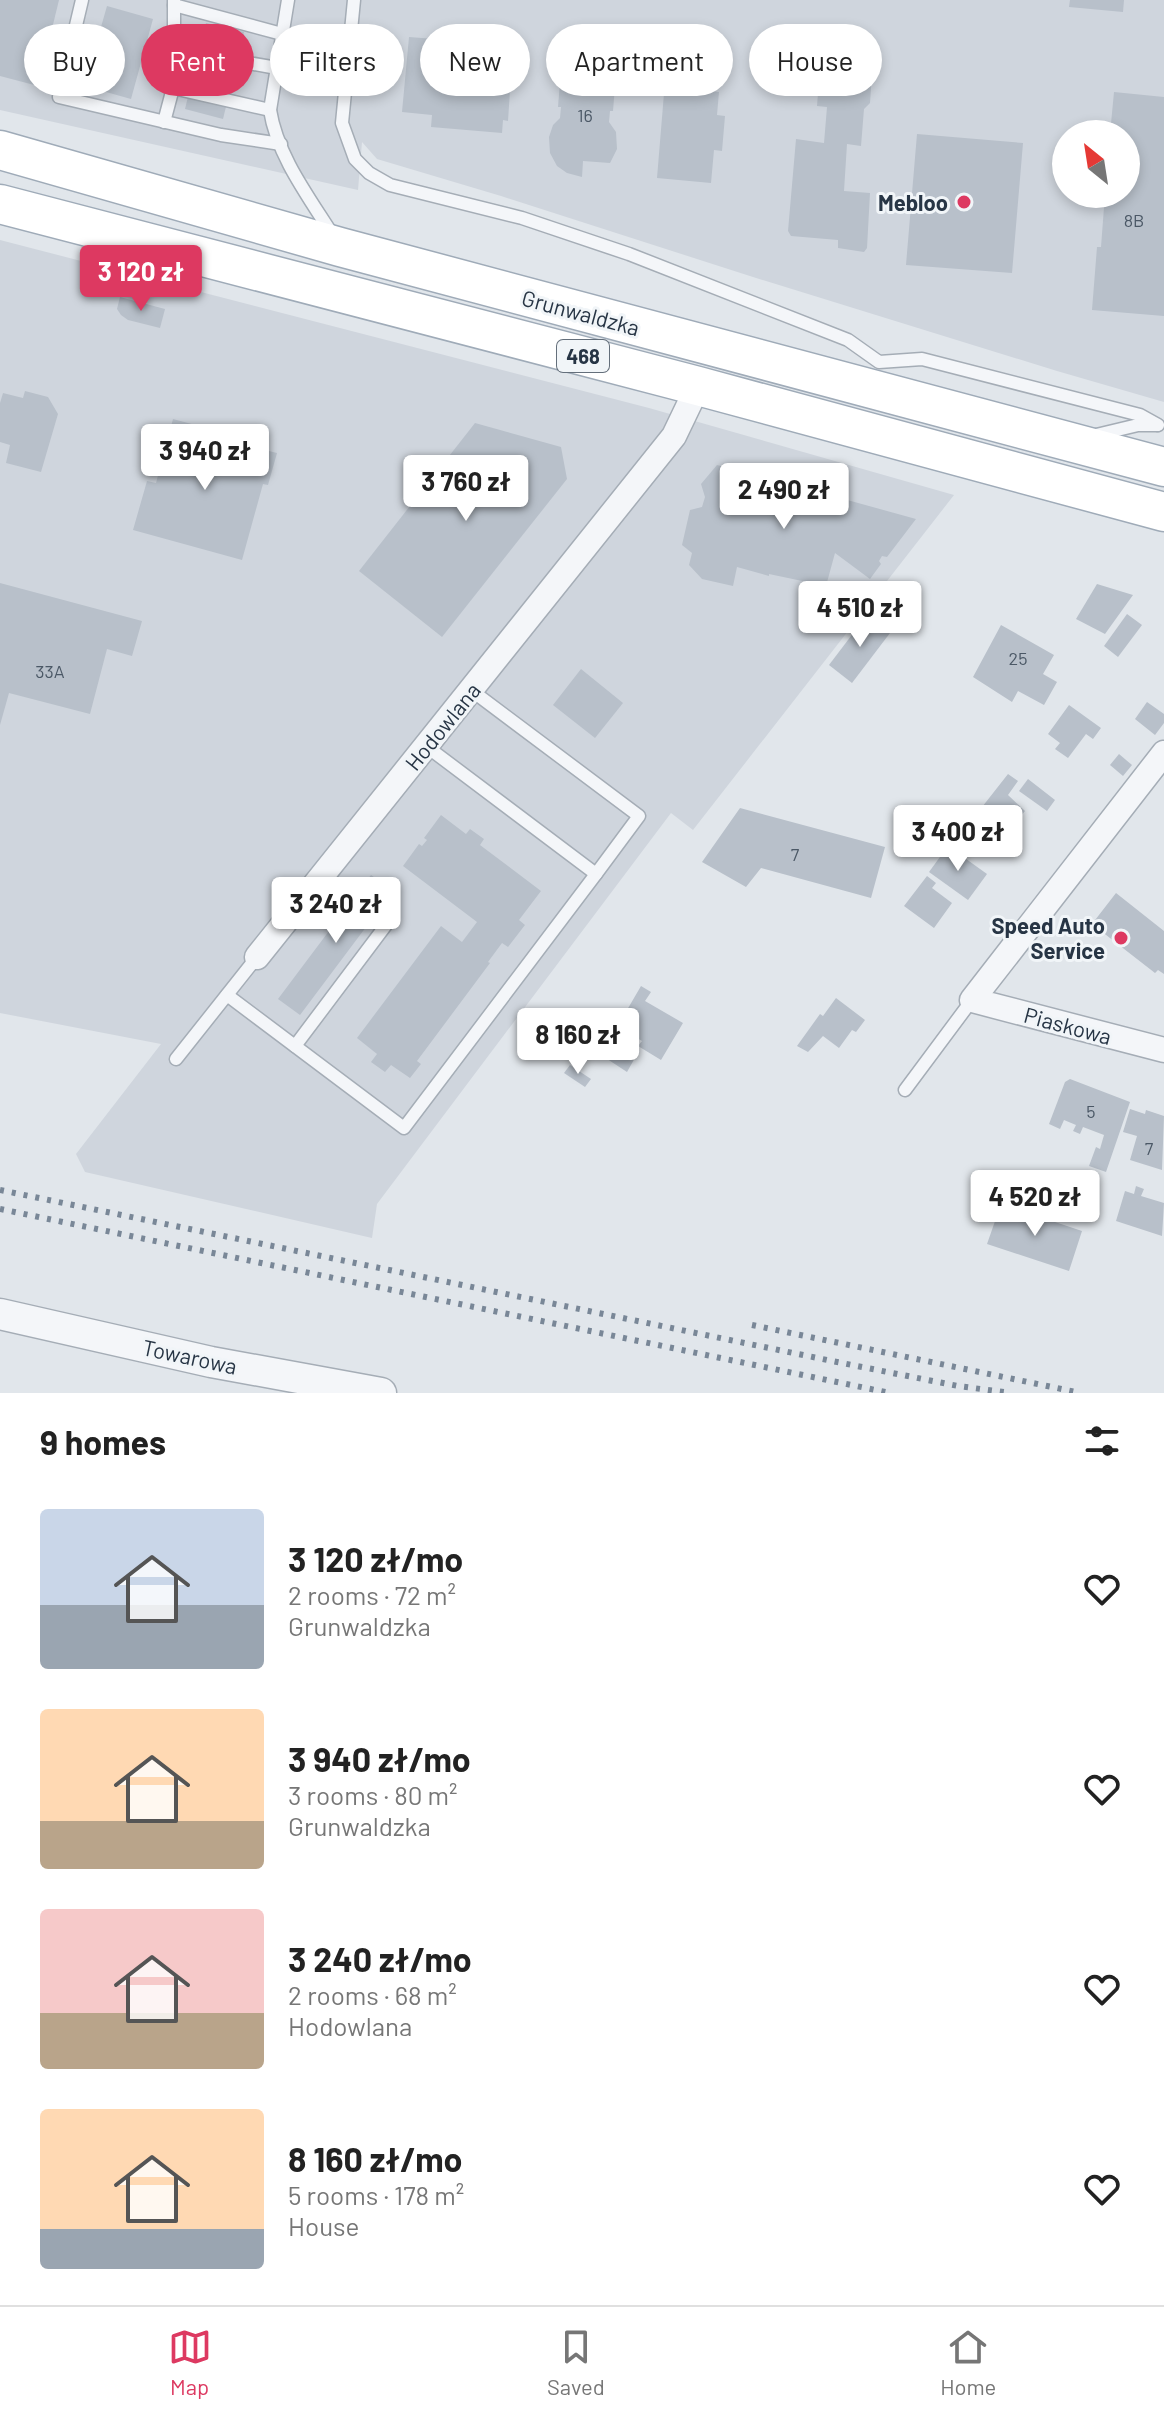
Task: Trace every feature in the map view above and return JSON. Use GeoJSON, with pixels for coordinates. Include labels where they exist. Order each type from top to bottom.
{"type":"FeatureCollection","features":[{"type":"Feature","properties":{"kind":"main road","name":"Grunwaldzka"},"geometry":{"type":"LineString","coordinates":[[0,150],[340,247],[876,376],[1066,440],[1164,467]]}},
{"type":"Feature","properties":{"kind":"main road","name":"Grunwaldzka"},"geometry":{"type":"LineString","coordinates":[[0,204],[698,386],[1164,512]]}},
{"type":"Feature","properties":{"kind":"street","name":"Hodowlana"},"geometry":{"type":"LineString","coordinates":[[257,957],[674,436],[698,386]]}},
{"type":"Feature","properties":{"kind":"street"},"geometry":{"type":"LineString","coordinates":[[972,1000],[1164,753]]}},
{"type":"Feature","properties":{"kind":"street","name":"Piaskowa"},"geometry":{"type":"LineString","coordinates":[[972,1000],[1164,1050]]}},
{"type":"Feature","properties":{"kind":"street","name":"Towarowa"},"geometry":{"type":"LineString","coordinates":[[0,1314],[211,1362],[381,1393]]}},
{"type":"Feature","properties":{"kind":"lane"},"geometry":{"type":"LineString","coordinates":[[82,0],[59,97],[221,135],[281,144]]}},
{"type":"Feature","properties":{"kind":"lane"},"geometry":{"type":"LineString","coordinates":[[284,24],[288,0]]}},
{"type":"Feature","properties":{"kind":"lane"},"geometry":{"type":"LineString","coordinates":[[354,0],[342,123],[355,159],[369,173],[390,185],[522,218],[629,254],[848,340],[876,376],[922,359],[1140,415],[1161,425]]}},
{"type":"Feature","properties":{"kind":"lane"},"geometry":{"type":"LineString","coordinates":[[174,24],[174,3],[270,31]]}},
{"type":"Feature","properties":{"kind":"lane"},"geometry":{"type":"LineString","coordinates":[[164,122],[171,96]]}},
{"type":"Feature","properties":{"kind":"lane"},"geometry":{"type":"LineString","coordinates":[[208,96],[270,110]]}},
{"type":"Feature","properties":{"kind":"lane"},"geometry":{"type":"LineString","coordinates":[[272,96],[270,110],[281,144],[299,183],[340,247]]}},
{"type":"Feature","properties":{"kind":"lane"},"geometry":{"type":"LineString","coordinates":[[1066,440],[1138,425],[1161,425]]}},
{"type":"Feature","properties":{"kind":"lane"},"geometry":{"type":"LineString","coordinates":[[227,995],[404,1128],[639,816],[471,690]]}},
{"type":"Feature","properties":{"kind":"lane"},"geometry":{"type":"LineString","coordinates":[[426,746],[596,874]]}},
{"type":"Feature","properties":{"kind":"lane"},"geometry":{"type":"LineString","coordinates":[[295,1046],[392,917]]}},
{"type":"Feature","properties":{"kind":"lane","name":"Hodowlana"},"geometry":{"type":"LineString","coordinates":[[176,1059],[257,957]]}},
{"type":"Feature","properties":{"kind":"lane"},"geometry":{"type":"LineString","coordinates":[[905,1090],[972,1000]]}},
{"type":"Feature","properties":{"kind":"shaded area"},"geometry":{"type":"Polygon","coordinates":[[[0,0],[1164,0],[1164,402],[377,159],[362,142],[358,190],[0,110],[0,0]]]}},
{"type":"Feature","properties":{"kind":"shaded area"},"geometry":{"type":"Polygon","coordinates":[[[0,240],[649,408],[954,495],[693,830],[671,813],[377,1204],[372,1238],[85,1172],[76,1154],[161,1044],[0,1013],[0,240]]]}},
{"type":"Feature","properties":{"kind":"building"},"geometry":{"type":"Polygon","coordinates":[[[0,0],[59,0],[53,24],[24,24],[24,82],[0,76],[0,0]]]}},
{"type":"Feature","properties":{"kind":"building"},"geometry":{"type":"Polygon","coordinates":[[[1070,0],[1124,0],[1123,12],[1069,7],[1070,0]]]}},
{"type":"Feature","properties":{"kind":"building"},"geometry":{"type":"Polygon","coordinates":[[[107,6],[153,19],[152,24],[141,24],[141,63],[131,99],[120,96],[125,96],[125,24],[102,24],[107,6]]]}},
{"type":"Feature","properties":{"kind":"building"},"geometry":{"type":"Polygon","coordinates":[[[409,37],[420,38],[420,96],[510,96],[508,121],[503,120],[502,133],[431,127],[432,115],[402,112],[409,37]]]}},
{"type":"Feature","properties":{"kind":"building"},"geometry":{"type":"Polygon","coordinates":[[[1114,92],[1164,97],[1164,316],[1092,310],[1104,208],[1140,208],[1140,120],[1111,120],[1114,92]]]}},
{"type":"Feature","properties":{"kind":"building"},"geometry":{"type":"Polygon","coordinates":[[[188,96],[229,96],[223,119],[185,109],[188,96]]]}},
{"type":"Feature","properties":{"kind":"building"},"geometry":{"type":"Polygon","coordinates":[[[559,96],[614,96],[609,122],[616,132],[617,149],[610,163],[583,161],[582,177],[557,166],[550,153],[549,137],[553,125],[560,118],[561,107],[558,107],[559,96]]]}},
{"type":"Feature","properties":{"kind":"building"},"geometry":{"type":"Polygon","coordinates":[[[664,96],[719,96],[717,115],[725,116],[722,151],[714,150],[711,183],[657,178],[664,96]]]}},
{"type":"Feature","properties":{"kind":"building"},"geometry":{"type":"Polygon","coordinates":[[[818,96],[870,96],[870,103],[864,109],[861,146],[847,144],[844,191],[870,193],[867,248],[864,252],[838,248],[838,240],[791,236],[788,231],[796,139],[824,143],[827,107],[817,106],[818,96]]]}},
{"type":"Feature","properties":{"kind":"building"},"geometry":{"type":"Polygon","coordinates":[[[917,134],[1023,143],[1012,273],[906,265],[917,134]]]}},
{"type":"Feature","properties":{"kind":"building"},"geometry":{"type":"Polygon","coordinates":[[[120,297],[165,309],[160,328],[128,320],[121,315],[117,309],[120,297]]]}},
{"type":"Feature","properties":{"kind":"building"},"geometry":{"type":"Polygon","coordinates":[[[25,391],[48,397],[58,414],[41,472],[6,463],[10,445],[0,442],[3,393],[23,398],[25,391]]]}},
{"type":"Feature","properties":{"kind":"building"},"geometry":{"type":"Polygon","coordinates":[[[173,419],[214,430],[211,440],[229,445],[230,441],[277,453],[268,485],[263,484],[242,560],[133,530],[147,481],[156,483],[173,419]]]}},
{"type":"Feature","properties":{"kind":"building"},"geometry":{"type":"Polygon","coordinates":[[[475,423],[561,447],[567,479],[442,637],[359,571],[475,423]]]}},
{"type":"Feature","properties":{"kind":"building"},"geometry":{"type":"Polygon","coordinates":[[[717,465],[791,491],[793,488],[821,496],[822,493],[916,519],[887,557],[882,556],[881,564],[870,579],[835,553],[826,586],[737,567],[733,586],[702,579],[689,565],[692,553],[682,545],[690,510],[702,507],[705,497],[701,484],[717,465]]]}},
{"type":"Feature","properties":{"kind":"building"},"geometry":{"type":"Polygon","coordinates":[[[0,583],[142,621],[132,656],[107,649],[90,714],[9,693],[0,725],[0,583]]]}},
{"type":"Feature","properties":{"kind":"building"},"geometry":{"type":"Polygon","coordinates":[[[1097,584],[1133,595],[1105,634],[1076,619],[1097,584]]]}},
{"type":"Feature","properties":{"kind":"building"},"geometry":{"type":"Polygon","coordinates":[[[885,592],[901,600],[894,614],[879,606],[885,592]]]}},
{"type":"Feature","properties":{"kind":"building"},"geometry":{"type":"Polygon","coordinates":[[[1127,614],[1142,625],[1118,657],[1104,646],[1127,614]]]}},
{"type":"Feature","properties":{"kind":"building"},"geometry":{"type":"Polygon","coordinates":[[[867,615],[890,633],[852,683],[829,665],[867,615]]]}},
{"type":"Feature","properties":{"kind":"building"},"geometry":{"type":"Polygon","coordinates":[[[1001,625],[1054,655],[1043,674],[1057,682],[1044,705],[1018,691],[1012,702],[973,677],[1001,625]]]}},
{"type":"Feature","properties":{"kind":"building"},"geometry":{"type":"Polygon","coordinates":[[[581,669],[623,703],[595,738],[553,705],[581,669]]]}},
{"type":"Feature","properties":{"kind":"building"},"geometry":{"type":"Polygon","coordinates":[[[1147,702],[1164,714],[1164,723],[1155,735],[1135,719],[1147,702]]]}},
{"type":"Feature","properties":{"kind":"building"},"geometry":{"type":"Polygon","coordinates":[[[1069,705],[1101,728],[1093,739],[1086,734],[1068,758],[1055,749],[1060,743],[1048,734],[1069,705]]]}},
{"type":"Feature","properties":{"kind":"building"},"geometry":{"type":"Polygon","coordinates":[[[1119,754],[1132,765],[1123,776],[1110,765],[1119,754]]]}},
{"type":"Feature","properties":{"kind":"building"},"geometry":{"type":"Polygon","coordinates":[[[1008,774],[1018,781],[1008,795],[1025,811],[996,854],[964,830],[1008,774]]]}},
{"type":"Feature","properties":{"kind":"building"},"geometry":{"type":"Polygon","coordinates":[[[1028,779],[1055,800],[1047,811],[1019,791],[1028,779]]]}},
{"type":"Feature","properties":{"kind":"building"},"geometry":{"type":"Polygon","coordinates":[[[740,808],[885,847],[871,898],[761,868],[746,887],[702,862],[740,808]]]}},
{"type":"Feature","properties":{"kind":"building"},"geometry":{"type":"Polygon","coordinates":[[[441,815],[466,834],[470,829],[484,839],[480,845],[541,891],[519,920],[525,925],[508,947],[502,943],[417,1061],[421,1064],[410,1078],[391,1065],[385,1072],[371,1062],[377,1054],[357,1038],[441,926],[462,942],[477,922],[403,866],[419,844],[422,846],[427,840],[424,838],[441,815]]]}},
{"type":"Feature","properties":{"kind":"building"},"geometry":{"type":"Polygon","coordinates":[[[948,846],[987,874],[968,900],[929,872],[948,846]]]}},
{"type":"Feature","properties":{"kind":"building"},"geometry":{"type":"Polygon","coordinates":[[[371,875],[393,891],[300,1015],[278,999],[371,875]]]}},
{"type":"Feature","properties":{"kind":"building"},"geometry":{"type":"Polygon","coordinates":[[[927,876],[936,883],[932,888],[952,903],[934,928],[904,906],[927,876]]]}},
{"type":"Feature","properties":{"kind":"building"},"geometry":{"type":"Polygon","coordinates":[[[1116,893],[1164,931],[1164,974],[1158,970],[1155,973],[1092,924],[1116,893]]]}},
{"type":"Feature","properties":{"kind":"building"},"geometry":{"type":"Polygon","coordinates":[[[641,986],[651,992],[645,1001],[683,1023],[661,1060],[638,1046],[642,1041],[627,1032],[636,1016],[627,1010],[641,986]]]}},
{"type":"Feature","properties":{"kind":"building"},"geometry":{"type":"Polygon","coordinates":[[[836,998],[865,1020],[856,1032],[852,1030],[839,1048],[823,1036],[808,1052],[797,1046],[820,1014],[823,1016],[836,998]]]}},
{"type":"Feature","properties":{"kind":"building"},"geometry":{"type":"Polygon","coordinates":[[[609,1020],[620,1028],[612,1040],[636,1056],[627,1072],[592,1049],[609,1020]]]}},
{"type":"Feature","properties":{"kind":"building"},"geometry":{"type":"Polygon","coordinates":[[[570,1065],[591,1079],[585,1087],[564,1073],[570,1065]]]}},
{"type":"Feature","properties":{"kind":"building"},"geometry":{"type":"Polygon","coordinates":[[[1070,1079],[1130,1102],[1106,1172],[1089,1166],[1096,1147],[1100,1149],[1104,1135],[1083,1127],[1080,1134],[1073,1131],[1076,1125],[1064,1120],[1060,1129],[1049,1124],[1065,1082],[1070,1079]]]}},
{"type":"Feature","properties":{"kind":"building"},"geometry":{"type":"Polygon","coordinates":[[[1130,1109],[1164,1116],[1162,1170],[1130,1160],[1137,1136],[1123,1132],[1130,1109]]]}},
{"type":"Feature","properties":{"kind":"building"},"geometry":{"type":"Polygon","coordinates":[[[1136,1186],[1144,1189],[1141,1196],[1164,1203],[1162,1236],[1116,1221],[1125,1191],[1134,1194],[1136,1186]]]}},
{"type":"Feature","properties":{"kind":"building"},"geometry":{"type":"Polygon","coordinates":[[[1001,1204],[1023,1211],[1021,1216],[1038,1222],[1040,1217],[1082,1231],[1069,1271],[987,1244],[1001,1204]]]}},
{"type":"Feature","properties":{"kind":"railway"},"geometry":{"type":"LineString","coordinates":[[0,1190],[837,1362],[958,1386],[1011,1393]]}},
{"type":"Feature","properties":{"kind":"railway"},"geometry":{"type":"LineString","coordinates":[[0,1209],[890,1393]]}},
{"type":"Feature","properties":{"kind":"railway"},"geometry":{"type":"LineString","coordinates":[[752,1325],[1081,1393]]}},
{"type":"Feature","properties":{"kind":"place","name":"Mebloo"},"geometry":{"type":"Point","coordinates":[964,202]}},
{"type":"Feature","properties":{"kind":"place","name":"Speed Auto Service"},"geometry":{"type":"Point","coordinates":[1121,938]}}]}
